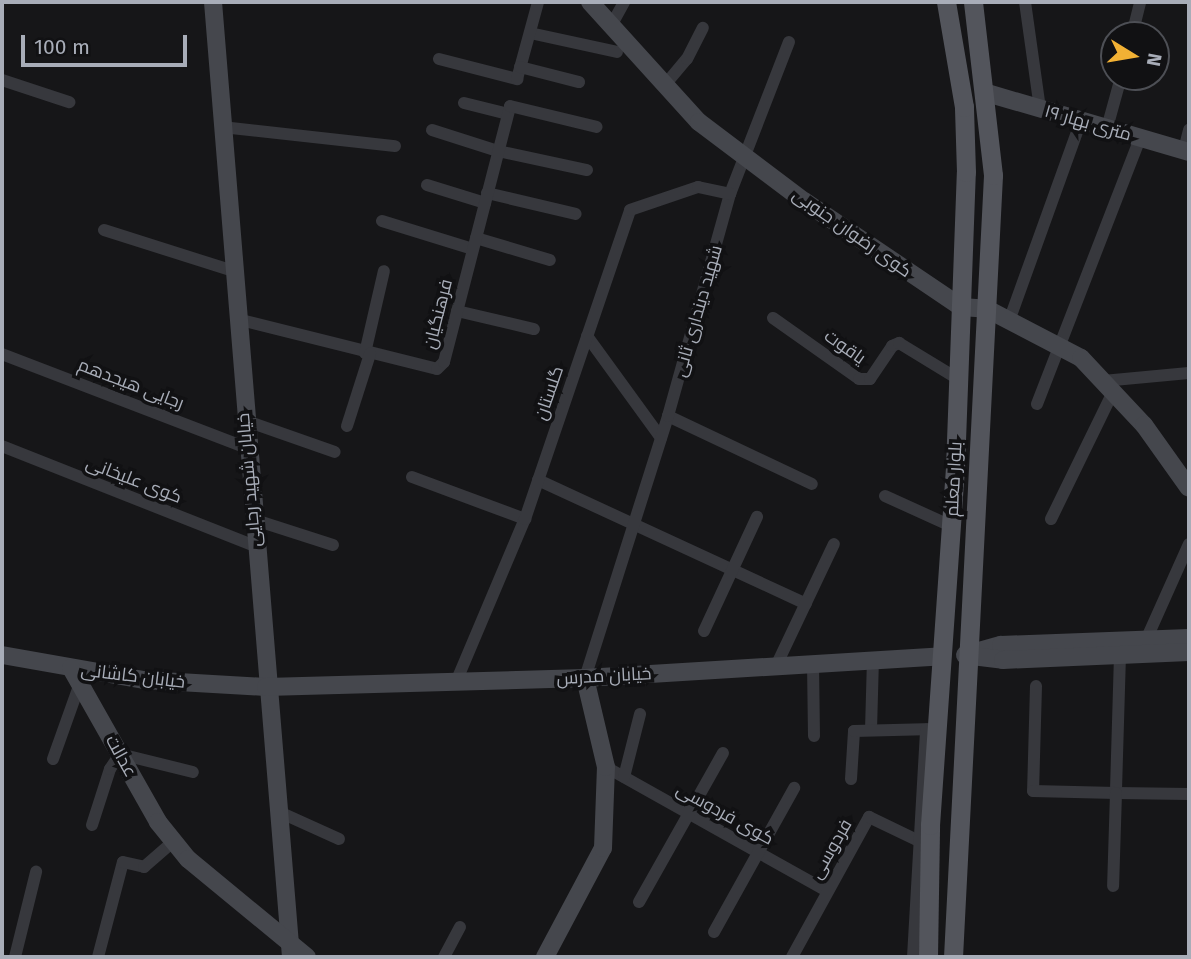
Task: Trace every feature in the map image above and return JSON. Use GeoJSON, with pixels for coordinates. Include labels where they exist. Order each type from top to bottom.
{"type":"FeatureCollection","features":[{"type":"Feature","properties":{"kind":"main road","name":"بلوار معلم"},"geometry":{"type":"LineString","coordinates":[[928,957],[924,844],[931,729],[942,656],[951,526],[961,307],[964,107],[946,2]]}},
{"type":"Feature","properties":{"kind":"main road","name":"بلوار معلم"},"geometry":{"type":"LineString","coordinates":[[953,957],[965,655],[993,175],[987,93],[973,2]]}},
{"type":"Feature","properties":{"kind":"main road"},"geometry":{"type":"LineString","coordinates":[[942,656],[965,655]]}},
{"type":"Feature","properties":{"kind":"street","name":"خیابان شهید رجایی"},"geometry":{"type":"LineString","coordinates":[[213,2],[254,546],[291,951]]}},
{"type":"Feature","properties":{"kind":"street"},"geometry":{"type":"LineString","coordinates":[[519,73],[538,2]]}},
{"type":"Feature","properties":{"kind":"street"},"geometry":{"type":"LineString","coordinates":[[590,2],[699,122],[747,155]]}},
{"type":"Feature","properties":{"kind":"street"},"geometry":{"type":"LineString","coordinates":[[612,24],[624,2]]}},
{"type":"Feature","properties":{"kind":"street"},"geometry":{"type":"LineString","coordinates":[[1026,2],[1040,109]]}},
{"type":"Feature","properties":{"kind":"street"},"geometry":{"type":"LineString","coordinates":[[1135,21],[1140,2]]}},
{"type":"Feature","properties":{"kind":"street"},"geometry":{"type":"LineString","coordinates":[[664,86],[687,59],[703,28]]}},
{"type":"Feature","properties":{"kind":"street"},"geometry":{"type":"LineString","coordinates":[[530,33],[617,52]]}},
{"type":"Feature","properties":{"kind":"street","name":"شهید دینداری ثانی"},"geometry":{"type":"LineString","coordinates":[[585,678],[668,416],[730,194],[789,42]]}},
{"type":"Feature","properties":{"kind":"street"},"geometry":{"type":"LineString","coordinates":[[439,59],[579,82]]}},
{"type":"Feature","properties":{"kind":"street"},"geometry":{"type":"LineString","coordinates":[[2,80],[69,102]]}},
{"type":"Feature","properties":{"kind":"street"},"geometry":{"type":"LineString","coordinates":[[1107,128],[1117,91]]}},
{"type":"Feature","properties":{"kind":"street","name":"۱۹ متری بهار"},"geometry":{"type":"LineString","coordinates":[[987,93],[1186,151]]}},
{"type":"Feature","properties":{"kind":"street"},"geometry":{"type":"LineString","coordinates":[[464,103],[597,127]]}},
{"type":"Feature","properties":{"kind":"street","name":"فرهنگیان"},"geometry":{"type":"LineString","coordinates":[[237,319],[437,369],[444,362],[509,110]]}},
{"type":"Feature","properties":{"kind":"street"},"geometry":{"type":"LineString","coordinates":[[1009,321],[1082,121]]}},
{"type":"Feature","properties":{"kind":"street"},"geometry":{"type":"LineString","coordinates":[[222,127],[395,146]]}},
{"type":"Feature","properties":{"kind":"street"},"geometry":{"type":"LineString","coordinates":[[432,130],[498,151],[587,170]]}},
{"type":"Feature","properties":{"kind":"street"},"geometry":{"type":"LineString","coordinates":[[1186,151],[1189,130]]}},
{"type":"Feature","properties":{"kind":"street"},"geometry":{"type":"LineString","coordinates":[[1037,404],[1140,138]]}},
{"type":"Feature","properties":{"kind":"street","name":"کوی رضوان جنوبی"},"geometry":{"type":"LineString","coordinates":[[747,155],[873,250],[961,307]]}},
{"type":"Feature","properties":{"kind":"street"},"geometry":{"type":"LineString","coordinates":[[426,185],[576,214]]}},
{"type":"Feature","properties":{"kind":"street","name":"گلستان"},"geometry":{"type":"LineString","coordinates":[[456,682],[524,519],[630,210],[698,187],[730,194]]}},
{"type":"Feature","properties":{"kind":"street"},"geometry":{"type":"LineString","coordinates":[[382,221],[550,260]]}},
{"type":"Feature","properties":{"kind":"street"},"geometry":{"type":"LineString","coordinates":[[104,230],[233,271]]}},
{"type":"Feature","properties":{"kind":"street"},"geometry":{"type":"LineString","coordinates":[[347,426],[368,353],[384,271]]}},
{"type":"Feature","properties":{"kind":"street"},"geometry":{"type":"LineString","coordinates":[[961,307],[987,309],[1081,358],[1182,469],[1189,488]]}},
{"type":"Feature","properties":{"kind":"street"},"geometry":{"type":"LineString","coordinates":[[457,311],[534,329]]}},
{"type":"Feature","properties":{"kind":"street","name":"یاقوت"},"geometry":{"type":"LineString","coordinates":[[774,318],[859,379],[870,379],[892,346],[899,343],[958,379]]}},
{"type":"Feature","properties":{"kind":"street"},"geometry":{"type":"LineString","coordinates":[[587,336],[661,438]]}},
{"type":"Feature","properties":{"kind":"street","name":"رجایی هیجدهم"},"geometry":{"type":"LineString","coordinates":[[2,354],[247,449]]}},
{"type":"Feature","properties":{"kind":"street"},"geometry":{"type":"LineString","coordinates":[[1108,387],[1189,373]]}},
{"type":"Feature","properties":{"kind":"street"},"geometry":{"type":"LineString","coordinates":[[1051,519],[1108,387]]}},
{"type":"Feature","properties":{"kind":"street"},"geometry":{"type":"LineString","coordinates":[[668,416],[812,484]]}},
{"type":"Feature","properties":{"kind":"street"},"geometry":{"type":"LineString","coordinates":[[244,420],[335,452]]}},
{"type":"Feature","properties":{"kind":"street","name":"کوی علیخانی"},"geometry":{"type":"LineString","coordinates":[[2,446],[254,546]]}},
{"type":"Feature","properties":{"kind":"street"},"geometry":{"type":"LineString","coordinates":[[412,477],[524,519]]}},
{"type":"Feature","properties":{"kind":"street"},"geometry":{"type":"LineString","coordinates":[[538,480],[806,604]]}},
{"type":"Feature","properties":{"kind":"street"},"geometry":{"type":"LineString","coordinates":[[885,496],[951,526]]}},
{"type":"Feature","properties":{"kind":"street"},"geometry":{"type":"LineString","coordinates":[[704,631],[757,517]]}},
{"type":"Feature","properties":{"kind":"street"},"geometry":{"type":"LineString","coordinates":[[252,519],[333,545]]}},
{"type":"Feature","properties":{"kind":"street"},"geometry":{"type":"LineString","coordinates":[[776,666],[834,544]]}},
{"type":"Feature","properties":{"kind":"street"},"geometry":{"type":"LineString","coordinates":[[1146,640],[1189,544]]}},
{"type":"Feature","properties":{"kind":"street"},"geometry":{"type":"LineString","coordinates":[[965,655],[1001,645],[1189,638]]}},
{"type":"Feature","properties":{"kind":"street"},"geometry":{"type":"LineString","coordinates":[[965,655],[1003,660],[1189,652]]}},
{"type":"Feature","properties":{"kind":"street","name":"خیابان کاشانی"},"geometry":{"type":"LineString","coordinates":[[2,655],[76,676],[266,687]]}},
{"type":"Feature","properties":{"kind":"street"},"geometry":{"type":"LineString","coordinates":[[1113,886],[1120,655]]}},
{"type":"Feature","properties":{"kind":"street","name":"خیابان مدرس"},"geometry":{"type":"LineString","coordinates":[[266,687],[585,678],[942,656]]}},
{"type":"Feature","properties":{"kind":"street"},"geometry":{"type":"LineString","coordinates":[[871,730],[873,660]]}},
{"type":"Feature","properties":{"kind":"street"},"geometry":{"type":"LineString","coordinates":[[813,664],[814,736]]}},
{"type":"Feature","properties":{"kind":"street"},"geometry":{"type":"LineString","coordinates":[[53,759],[76,676]]}},
{"type":"Feature","properties":{"kind":"street","name":"عدالت"},"geometry":{"type":"LineString","coordinates":[[76,676],[120,754],[188,859],[291,951],[307,957]]}},
{"type":"Feature","properties":{"kind":"street"},"geometry":{"type":"LineString","coordinates":[[545,957],[603,848],[606,767],[585,678]]}},
{"type":"Feature","properties":{"kind":"street"},"geometry":{"type":"LineString","coordinates":[[1036,686],[1033,791],[1189,794]]}},
{"type":"Feature","properties":{"kind":"street"},"geometry":{"type":"LineString","coordinates":[[624,777],[640,714]]}},
{"type":"Feature","properties":{"kind":"street"},"geometry":{"type":"LineString","coordinates":[[850,779],[852,733],[931,729]]}},
{"type":"Feature","properties":{"kind":"street"},"geometry":{"type":"LineString","coordinates":[[639,902],[723,753]]}},
{"type":"Feature","properties":{"kind":"street"},"geometry":{"type":"LineString","coordinates":[[92,825],[110,769],[120,754],[193,772]]}},
{"type":"Feature","properties":{"kind":"street","name":"کوی فردوسی"},"geometry":{"type":"LineString","coordinates":[[606,767],[827,891]]}},
{"type":"Feature","properties":{"kind":"street"},"geometry":{"type":"LineString","coordinates":[[714,932],[794,788]]}},
{"type":"Feature","properties":{"kind":"street"},"geometry":{"type":"LineString","coordinates":[[277,811],[339,839]]}},
{"type":"Feature","properties":{"kind":"street","name":"فردوسی"},"geometry":{"type":"LineString","coordinates":[[792,957],[869,817],[924,844]]}},
{"type":"Feature","properties":{"kind":"street"},"geometry":{"type":"LineString","coordinates":[[98,957],[123,862],[144,866],[174,841]]}},
{"type":"Feature","properties":{"kind":"street"},"geometry":{"type":"LineString","coordinates":[[913,957],[924,844]]}},
{"type":"Feature","properties":{"kind":"street"},"geometry":{"type":"LineString","coordinates":[[15,957],[36,872]]}},
{"type":"Feature","properties":{"kind":"street"},"geometry":{"type":"LineString","coordinates":[[444,957],[460,927]]}}]}
